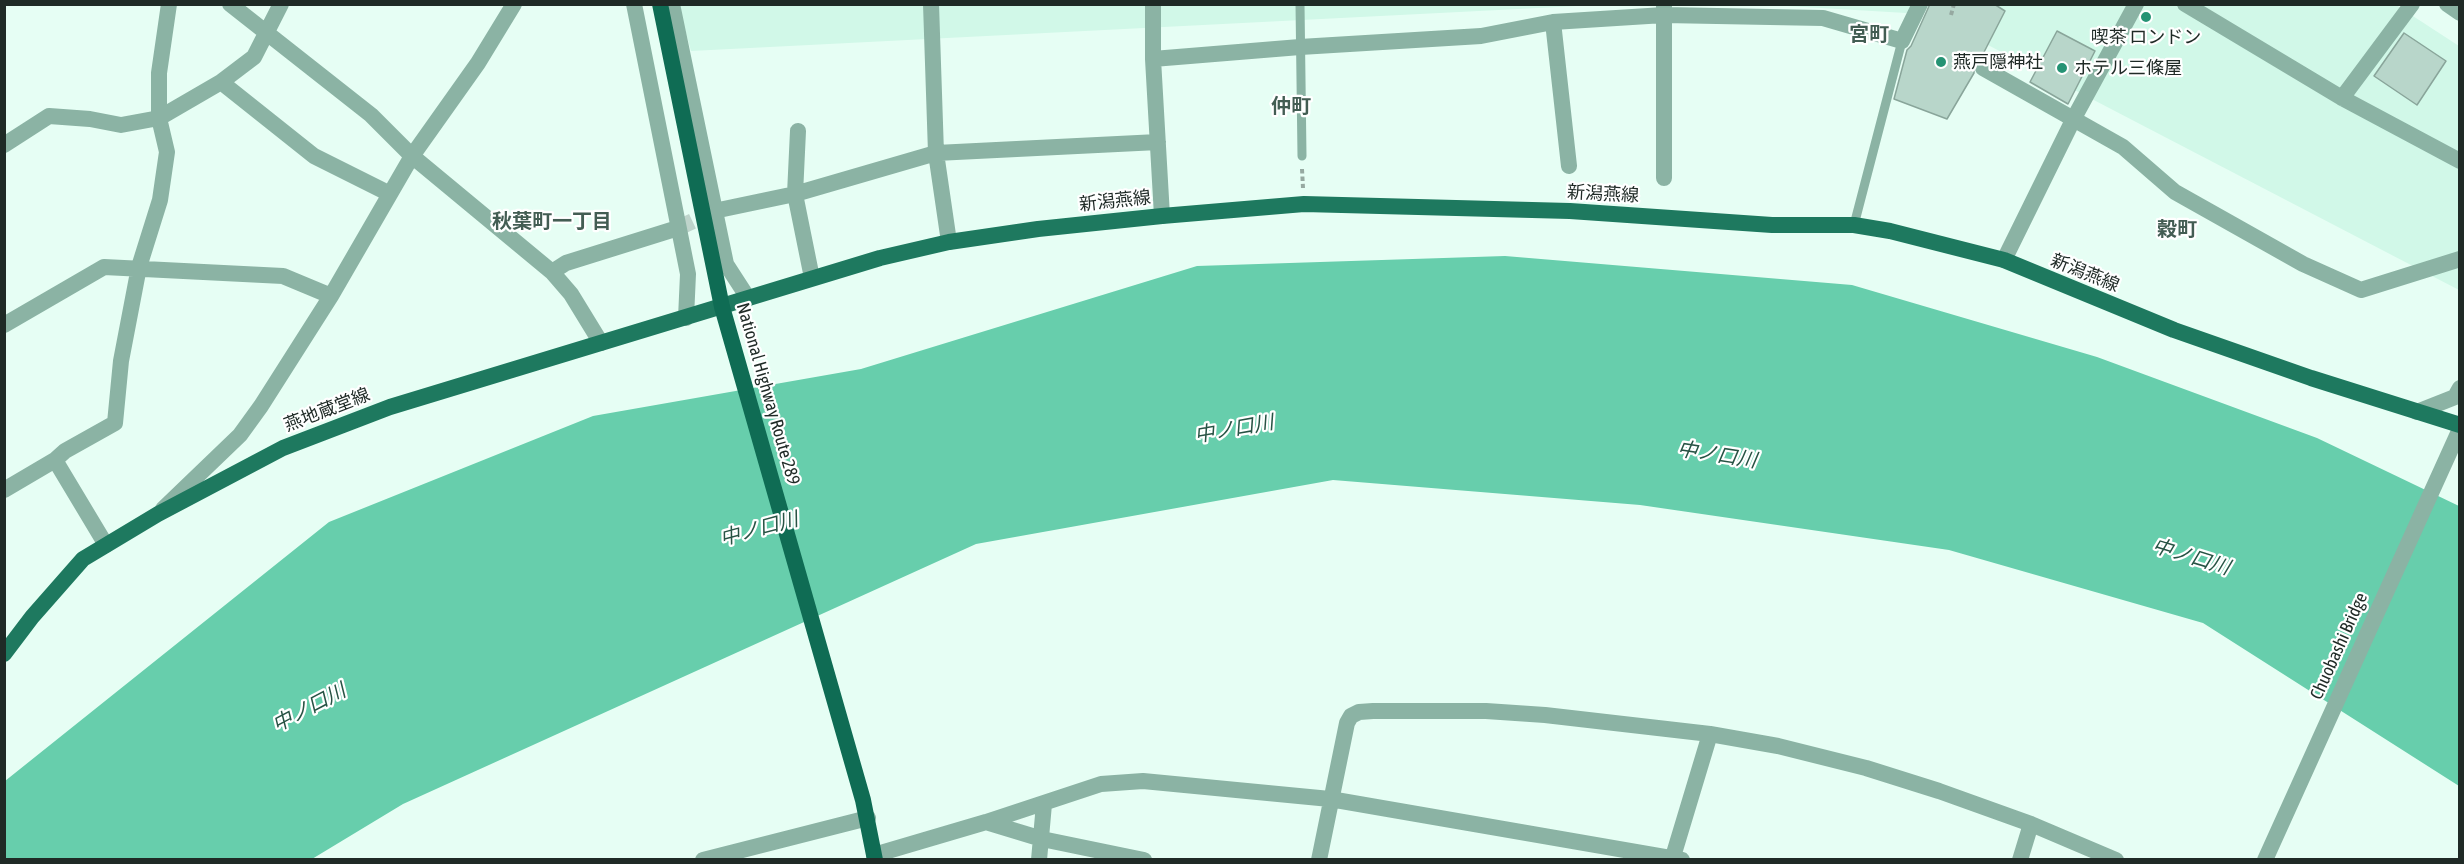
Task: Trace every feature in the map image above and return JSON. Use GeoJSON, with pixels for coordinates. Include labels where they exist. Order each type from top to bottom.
{"type":"FeatureCollection","features":[{"type":"Feature","properties":{"kind":"highway","name":"National Highway Route 289"},"geometry":{"type":"LineString","coordinates":[[660,4],[722,308],[863,800],[875,857]]}},
{"type":"Feature","properties":{"kind":"main road","name":"新潟燕線"},"geometry":{"type":"LineString","coordinates":[[722,308],[880,258],[949,242],[1038,229],[1304,204],[1570,211],[1772,225],[1854,225],[1890,231],[2004,260],[2174,330],[2460,427]]}},
{"type":"Feature","properties":{"kind":"main road","name":"燕地蔵堂線"},"geometry":{"type":"LineString","coordinates":[[4,654],[32,617],[83,559],[158,514],[293,443],[390,407],[722,308]]}},
{"type":"Feature","properties":{"kind":"street"},"geometry":{"type":"LineString","coordinates":[[4,490],[55,460],[65,451],[116,423],[121,361],[139,267],[160,200],[167,152],[159,118],[159,73],[170,4]]}},
{"type":"Feature","properties":{"kind":"street"},"geometry":{"type":"LineString","coordinates":[[230,4],[371,115],[412,156],[552,272],[571,294],[601,343]]}},
{"type":"Feature","properties":{"kind":"street"},"geometry":{"type":"LineString","coordinates":[[4,145],[49,116],[90,118],[121,125],[159,118],[221,82],[254,57],[281,4]]}},
{"type":"Feature","properties":{"kind":"street"},"geometry":{"type":"LineString","coordinates":[[158,514],[240,435],[331,296],[412,156],[478,63],[514,4]]}},
{"type":"Feature","properties":{"kind":"street"},"geometry":{"type":"LineString","coordinates":[[634,4],[688,274],[686,318]]}},
{"type":"Feature","properties":{"kind":"street"},"geometry":{"type":"LineString","coordinates":[[672,4],[726,264],[748,298]]}},
{"type":"Feature","properties":{"kind":"street"},"geometry":{"type":"LineString","coordinates":[[930,4],[936,153],[949,242]]}},
{"type":"Feature","properties":{"kind":"street"},"geometry":{"type":"LineString","coordinates":[[1153,4],[1162,216]]}},
{"type":"Feature","properties":{"kind":"street"},"geometry":{"type":"LineString","coordinates":[[1154,59],[1480,36],[1553,22],[1664,10],[1823,18],[1902,40],[1920,4]]}},
{"type":"Feature","properties":{"kind":"street"},"geometry":{"type":"LineString","coordinates":[[2004,260],[2074,118],[2136,4]]}},
{"type":"Feature","properties":{"kind":"street"},"geometry":{"type":"LineString","coordinates":[[2185,4],[2342,98],[2460,161]]}},
{"type":"Feature","properties":{"kind":"street"},"geometry":{"type":"LineString","coordinates":[[2342,98],[2412,4]]}},
{"type":"Feature","properties":{"kind":"street"},"geometry":{"type":"LineString","coordinates":[[2446,4],[2460,13]]}},
{"type":"Feature","properties":{"kind":"street"},"geometry":{"type":"LineString","coordinates":[[1664,10],[1664,178]]}},
{"type":"Feature","properties":{"kind":"street"},"geometry":{"type":"LineString","coordinates":[[1553,22],[1569,166]]}},
{"type":"Feature","properties":{"kind":"street"},"geometry":{"type":"LineString","coordinates":[[1983,68],[2123,147],[2175,192],[2303,264],[2361,290],[2460,259]]}},
{"type":"Feature","properties":{"kind":"street"},"geometry":{"type":"LineString","coordinates":[[221,82],[314,156],[390,194]]}},
{"type":"Feature","properties":{"kind":"street"},"geometry":{"type":"LineString","coordinates":[[798,131],[795,194],[812,278]]}},
{"type":"Feature","properties":{"kind":"street"},"geometry":{"type":"LineString","coordinates":[[714,211],[795,194],[936,153],[1158,142]]}},
{"type":"Feature","properties":{"kind":"street"},"geometry":{"type":"LineString","coordinates":[[552,272],[566,263],[678,228]]}},
{"type":"Feature","properties":{"kind":"street"},"geometry":{"type":"LineString","coordinates":[[4,325],[104,267],[283,276],[331,296]]}},
{"type":"Feature","properties":{"kind":"street"},"geometry":{"type":"LineString","coordinates":[[2417,412],[2455,396],[2460,388]]}},
{"type":"Feature","properties":{"kind":"street","name":"Chuobashi Bridge"},"geometry":{"type":"LineString","coordinates":[[2265,860],[2460,427]]}},
{"type":"Feature","properties":{"kind":"street"},"geometry":{"type":"LineString","coordinates":[[55,460],[106,545]]}},
{"type":"Feature","properties":{"kind":"street"},"geometry":{"type":"LineString","coordinates":[[1319,860],[1343,733],[1351,716],[1359,711],[1486,711],[1545,715],[1710,734],[1778,746],[1832,758],[1928,788],[2031,824],[2116,860]]}},
{"type":"Feature","properties":{"kind":"street"},"geometry":{"type":"LineString","coordinates":[[875,857],[1044,804],[1101,783],[1143,780],[1330,799],[1675,859],[1710,734]]}},
{"type":"Feature","properties":{"kind":"street"},"geometry":{"type":"LineString","coordinates":[[1039,860],[1044,804]]}},
{"type":"Feature","properties":{"kind":"street"},"geometry":{"type":"LineString","coordinates":[[703,860],[744,854],[868,818]]}},
{"type":"Feature","properties":{"kind":"street"},"geometry":{"type":"LineString","coordinates":[[986,822],[1042,839],[1144,860]]}},
{"type":"Feature","properties":{"kind":"street"},"geometry":{"type":"LineString","coordinates":[[2020,860],[2031,824]]}},
{"type":"Feature","properties":{"kind":"lane"},"geometry":{"type":"LineString","coordinates":[[1300,4],[1302,156]]}},
{"type":"Feature","properties":{"kind":"lane"},"geometry":{"type":"LineString","coordinates":[[1854,225],[1902,40]]}},
{"type":"Feature","properties":{"kind":"path"},"geometry":{"type":"LineString","coordinates":[[1951,15],[1954,4]]}},
{"type":"Feature","properties":{"kind":"path"},"geometry":{"type":"LineString","coordinates":[[1302,156],[1304,204]]}},
{"type":"Feature","properties":{"kind":"shaded area"},"geometry":{"type":"Polygon","coordinates":[[[678,4],[1597,5],[691,51],[678,4]]]}},
{"type":"Feature","properties":{"kind":"shaded area"},"geometry":{"type":"Polygon","coordinates":[[[1770,5],[1927,5],[1923,14],[1770,5]]]}},
{"type":"Feature","properties":{"kind":"shaded area"},"geometry":{"type":"Polygon","coordinates":[[[1994,5],[2396,5],[2459,46],[2459,290],[1988,45],[2005,11],[1994,5]]]}},
{"type":"Feature","properties":{"kind":"water","name":"中ノ口川"},"geometry":{"type":"Polygon","coordinates":[[[1505,256],[1852,285],[2097,357],[2317,438],[2459,506],[2459,786],[2203,623],[1949,550],[1640,505],[1333,480],[976,544],[403,804],[312,859],[5,860],[5,781],[329,522],[593,416],[861,369],[1197,266],[1505,256]]]}},
{"type":"Feature","properties":{"kind":"building","name":"燕戸隠神社"},"geometry":{"type":"Polygon","coordinates":[[[1930,4],[1994,4],[2005,11],[1981,58],[1974,63],[1974,73],[1947,119],[1894,99],[1907,50],[1930,4]]]}},
{"type":"Feature","properties":{"kind":"building","name":"ホテル三條屋"},"geometry":{"type":"Polygon","coordinates":[[[2057,31],[2095,51],[2068,104],[2030,82],[2057,31]]]}},
{"type":"Feature","properties":{"kind":"building"},"geometry":{"type":"Polygon","coordinates":[[[2404,33],[2446,61],[2417,105],[2374,76],[2404,33]]]}},
{"type":"Feature","properties":{"kind":"tunnel"},"geometry":{"type":"LineString","coordinates":[[678,228],[714,211]]}},
{"type":"Feature","properties":{"kind":"place","name":"喫茶 ロンドン"},"geometry":{"type":"Point","coordinates":[2146,17]}},
{"type":"Feature","properties":{"kind":"place","name":"燕戸隠神社"},"geometry":{"type":"Point","coordinates":[1941,62]}},
{"type":"Feature","properties":{"kind":"place","name":"ホテル三條屋"},"geometry":{"type":"Point","coordinates":[2062,68]}},
{"type":"Feature","properties":{"kind":"district","name":"宮町"},"geometry":{"type":"Point","coordinates":[1869,35]}},
{"type":"Feature","properties":{"kind":"district","name":"仲町"},"geometry":{"type":"Point","coordinates":[1291,107]}},
{"type":"Feature","properties":{"kind":"district","name":"秋葉町一丁目"},"geometry":{"type":"Point","coordinates":[552,222]}},
{"type":"Feature","properties":{"kind":"district","name":"穀町"},"geometry":{"type":"Point","coordinates":[2177,230]}}]}
